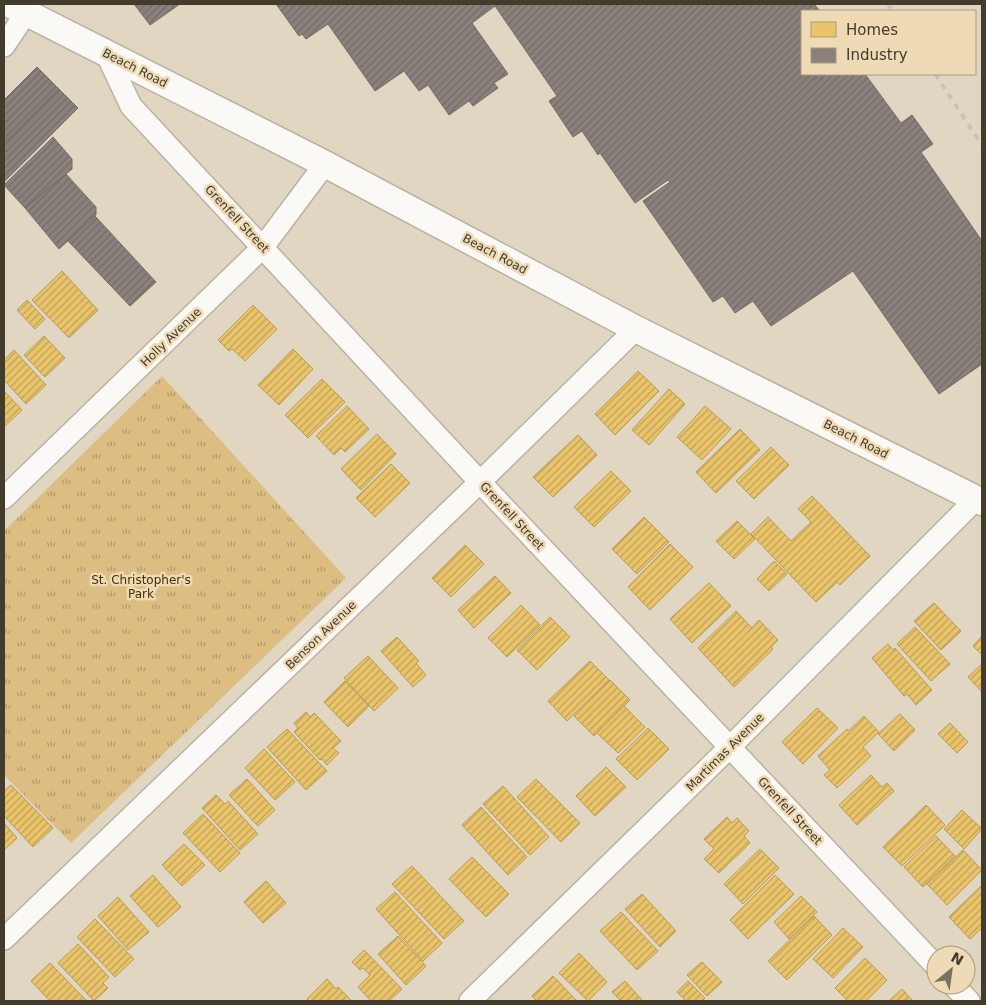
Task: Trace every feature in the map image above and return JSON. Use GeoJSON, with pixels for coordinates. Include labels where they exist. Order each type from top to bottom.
{"type":"FeatureCollection","features":[{"type":"Feature","properties":{"kind":"street"},"geometry":{"type":"LineString","coordinates":[[4,46],[18,8]]}},
{"type":"Feature","properties":{"kind":"street","name":"Beach Road"},"geometry":{"type":"LineString","coordinates":[[18,8],[325,164],[636,329],[979,500]]}},
{"type":"Feature","properties":{"kind":"street","name":"Grenfell Street"},"geometry":{"type":"LineString","coordinates":[[106,53],[131,106],[264,247],[480,482],[926,955]]}},
{"type":"Feature","properties":{"kind":"street","name":"Holly Avenue"},"geometry":{"type":"LineString","coordinates":[[4,498],[264,247],[325,164]]}},
{"type":"Feature","properties":{"kind":"street","name":"Benson Avenue"},"geometry":{"type":"LineString","coordinates":[[4,939],[480,482],[636,329]]}},
{"type":"Feature","properties":{"kind":"street","name":"Martimas Avenue"},"geometry":{"type":"LineString","coordinates":[[470,1001],[979,500]]}},
{"type":"Feature","properties":{"kind":"green space","name":"St. Christopher's Park"},"geometry":{"type":"Polygon","coordinates":[[[162,376],[346,578],[71,843],[4,775],[4,531],[162,376]]]}},
{"type":"Feature","properties":{"kind":"building: Homes"},"geometry":{"type":"Polygon","coordinates":[[[62,271],[98,310],[69,338],[32,300],[62,271]]]}},
{"type":"Feature","properties":{"kind":"building: Homes"},"geometry":{"type":"Polygon","coordinates":[[[27,300],[45,319],[35,329],[17,310],[27,300]]]}},
{"type":"Feature","properties":{"kind":"building: Homes"},"geometry":{"type":"Polygon","coordinates":[[[253,305],[277,329],[245,361],[232,349],[229,351],[218,340],[253,305]]]}},
{"type":"Feature","properties":{"kind":"building: Homes"},"geometry":{"type":"Polygon","coordinates":[[[44,336],[65,358],[45,377],[24,355],[44,336]]]}},
{"type":"Feature","properties":{"kind":"building: Homes"},"geometry":{"type":"Polygon","coordinates":[[[293,349],[313,369],[279,405],[258,385],[293,349]]]}},
{"type":"Feature","properties":{"kind":"building: Homes"},"geometry":{"type":"Polygon","coordinates":[[[14,350],[46,385],[26,404],[4,380],[4,360],[14,350]]]}},
{"type":"Feature","properties":{"kind":"building: Homes"},"geometry":{"type":"Polygon","coordinates":[[[638,371],[659,391],[615,435],[595,414],[638,371]]]}},
{"type":"Feature","properties":{"kind":"building: Homes"},"geometry":{"type":"Polygon","coordinates":[[[322,379],[345,402],[308,438],[285,415],[322,379]]]}},
{"type":"Feature","properties":{"kind":"building: Homes"},"geometry":{"type":"Polygon","coordinates":[[[669,389],[685,404],[649,445],[632,430],[669,389]]]}},
{"type":"Feature","properties":{"kind":"building: Homes"},"geometry":{"type":"Polygon","coordinates":[[[4,391],[22,410],[4,427],[4,391]]]}},
{"type":"Feature","properties":{"kind":"building: Homes"},"geometry":{"type":"Polygon","coordinates":[[[347,406],[369,429],[345,452],[341,448],[334,455],[316,436],[347,406]]]}},
{"type":"Feature","properties":{"kind":"building: Homes"},"geometry":{"type":"Polygon","coordinates":[[[705,406],[731,429],[702,460],[677,437],[705,406]]]}},
{"type":"Feature","properties":{"kind":"building: Homes"},"geometry":{"type":"Polygon","coordinates":[[[740,429],[760,450],[716,493],[696,472],[740,429]]]}},
{"type":"Feature","properties":{"kind":"building: Homes"},"geometry":{"type":"Polygon","coordinates":[[[377,434],[396,454],[361,490],[341,469],[377,434]]]}},
{"type":"Feature","properties":{"kind":"building: Homes"},"geometry":{"type":"Polygon","coordinates":[[[578,435],[597,455],[553,497],[533,477],[578,435]]]}},
{"type":"Feature","properties":{"kind":"building: Homes"},"geometry":{"type":"Polygon","coordinates":[[[771,447],[789,465],[754,499],[736,481],[771,447]]]}},
{"type":"Feature","properties":{"kind":"building: Homes"},"geometry":{"type":"Polygon","coordinates":[[[391,464],[410,483],[375,517],[356,498],[391,464]]]}},
{"type":"Feature","properties":{"kind":"building: Homes"},"geometry":{"type":"Polygon","coordinates":[[[611,471],[631,491],[594,527],[574,507],[611,471]]]}},
{"type":"Feature","properties":{"kind":"building: Homes"},"geometry":{"type":"Polygon","coordinates":[[[812,496],[870,556],[840,585],[837,582],[816,602],[751,534],[768,517],[791,541],[811,522],[798,509],[812,496]]]}},
{"type":"Feature","properties":{"kind":"building: Homes"},"geometry":{"type":"Polygon","coordinates":[[[644,517],[669,542],[637,574],[612,549],[644,517]]]}},
{"type":"Feature","properties":{"kind":"building: Homes"},"geometry":{"type":"Polygon","coordinates":[[[737,521],[755,539],[734,559],[716,541],[737,521]]]}},
{"type":"Feature","properties":{"kind":"building: Homes"},"geometry":{"type":"Polygon","coordinates":[[[670,544],[693,567],[650,610],[628,587],[670,544]]]}},
{"type":"Feature","properties":{"kind":"building: Homes"},"geometry":{"type":"Polygon","coordinates":[[[465,545],[484,564],[451,597],[432,578],[465,545]]]}},
{"type":"Feature","properties":{"kind":"building: Homes"},"geometry":{"type":"Polygon","coordinates":[[[774,561],[787,574],[769,591],[757,579],[774,561]]]}},
{"type":"Feature","properties":{"kind":"building: Homes"},"geometry":{"type":"Polygon","coordinates":[[[495,576],[511,593],[474,628],[458,610],[495,576]]]}},
{"type":"Feature","properties":{"kind":"building: Homes"},"geometry":{"type":"Polygon","coordinates":[[[709,583],[731,606],[692,643],[670,619],[709,583]]]}},
{"type":"Feature","properties":{"kind":"building: Homes"},"geometry":{"type":"Polygon","coordinates":[[[934,603],[961,631],[941,650],[914,621],[934,603]]]}},
{"type":"Feature","properties":{"kind":"building: Homes"},"geometry":{"type":"Polygon","coordinates":[[[521,605],[540,625],[507,657],[488,638],[521,605]]]}},
{"type":"Feature","properties":{"kind":"building: Homes"},"geometry":{"type":"Polygon","coordinates":[[[736,611],[752,628],[759,620],[778,640],[771,647],[773,649],[734,687],[698,648],[736,611]]]}},
{"type":"Feature","properties":{"kind":"building: Homes"},"geometry":{"type":"Polygon","coordinates":[[[550,617],[570,637],[537,670],[517,650],[550,617]]]}},
{"type":"Feature","properties":{"kind":"building: Homes"},"geometry":{"type":"Polygon","coordinates":[[[915,627],[950,664],[931,681],[897,644],[915,627]]]}},
{"type":"Feature","properties":{"kind":"building: Homes"},"geometry":{"type":"Polygon","coordinates":[[[982,636],[982,655],[973,646],[982,636]]]}},
{"type":"Feature","properties":{"kind":"building: Homes"},"geometry":{"type":"Polygon","coordinates":[[[397,637],[419,661],[416,663],[426,675],[413,687],[381,651],[397,637]]]}},
{"type":"Feature","properties":{"kind":"building: Homes"},"geometry":{"type":"Polygon","coordinates":[[[888,644],[893,650],[895,648],[932,690],[916,705],[907,694],[904,696],[872,658],[888,644]]]}},
{"type":"Feature","properties":{"kind":"building: Homes"},"geometry":{"type":"Polygon","coordinates":[[[368,656],[398,688],[374,711],[344,678],[368,656]]]}},
{"type":"Feature","properties":{"kind":"building: Homes"},"geometry":{"type":"Polygon","coordinates":[[[590,661],[609,680],[567,721],[548,701],[590,661]]]}},
{"type":"Feature","properties":{"kind":"building: Homes"},"geometry":{"type":"Polygon","coordinates":[[[982,664],[982,692],[968,677],[982,664]]]}},
{"type":"Feature","properties":{"kind":"building: Homes"},"geometry":{"type":"Polygon","coordinates":[[[610,680],[630,700],[594,736],[574,716],[610,680]]]}},
{"type":"Feature","properties":{"kind":"building: Homes"},"geometry":{"type":"Polygon","coordinates":[[[345,681],[369,706],[348,727],[324,702],[345,681]]]}},
{"type":"Feature","properties":{"kind":"building: Homes"},"geometry":{"type":"Polygon","coordinates":[[[624,706],[645,727],[618,753],[597,733],[624,706]]]}},
{"type":"Feature","properties":{"kind":"building: Homes"},"geometry":{"type":"Polygon","coordinates":[[[817,708],[838,728],[803,764],[782,742],[817,708]]]}},
{"type":"Feature","properties":{"kind":"building: Homes"},"geometry":{"type":"Polygon","coordinates":[[[306,712],[310,717],[314,713],[341,741],[333,748],[339,753],[327,765],[294,732],[298,728],[294,723],[306,712]]]}},
{"type":"Feature","properties":{"kind":"building: Homes"},"geometry":{"type":"Polygon","coordinates":[[[900,714],[915,730],[894,751],[878,734],[900,714]]]}},
{"type":"Feature","properties":{"kind":"building: Homes"},"geometry":{"type":"Polygon","coordinates":[[[864,716],[879,732],[863,747],[871,756],[837,788],[824,775],[830,770],[818,756],[864,716]]]}},
{"type":"Feature","properties":{"kind":"building: Homes"},"geometry":{"type":"Polygon","coordinates":[[[950,723],[968,742],[957,753],[938,734],[950,723]]]}},
{"type":"Feature","properties":{"kind":"building: Homes"},"geometry":{"type":"Polygon","coordinates":[[[648,728],[669,749],[637,780],[616,759],[648,728]]]}},
{"type":"Feature","properties":{"kind":"building: Homes"},"geometry":{"type":"Polygon","coordinates":[[[287,729],[327,771],[306,790],[267,747],[287,729]]]}},
{"type":"Feature","properties":{"kind":"building: Homes"},"geometry":{"type":"Polygon","coordinates":[[[264,749],[295,782],[275,800],[245,768],[264,749]]]}},
{"type":"Feature","properties":{"kind":"building: Homes"},"geometry":{"type":"Polygon","coordinates":[[[606,767],[626,787],[595,816],[576,796],[606,767]]]}},
{"type":"Feature","properties":{"kind":"building: Homes"},"geometry":{"type":"Polygon","coordinates":[[[871,775],[882,787],[887,783],[894,791],[857,825],[839,805],[871,775]]]}},
{"type":"Feature","properties":{"kind":"building: Homes"},"geometry":{"type":"Polygon","coordinates":[[[247,779],[275,810],[258,826],[229,795],[247,779]]]}},
{"type":"Feature","properties":{"kind":"building: Homes"},"geometry":{"type":"Polygon","coordinates":[[[536,779],[580,823],[561,842],[517,797],[536,779]]]}},
{"type":"Feature","properties":{"kind":"building: Homes"},"geometry":{"type":"Polygon","coordinates":[[[11,785],[53,828],[33,847],[4,816],[4,791],[11,785]]]}},
{"type":"Feature","properties":{"kind":"building: Homes"},"geometry":{"type":"Polygon","coordinates":[[[503,786],[549,837],[530,855],[483,804],[503,786]]]}},
{"type":"Feature","properties":{"kind":"building: Homes"},"geometry":{"type":"Polygon","coordinates":[[[216,795],[225,804],[228,801],[258,834],[240,850],[202,808],[216,795]]]}},
{"type":"Feature","properties":{"kind":"building: Homes"},"geometry":{"type":"Polygon","coordinates":[[[926,805],[945,825],[902,866],[883,847],[926,805]]]}},
{"type":"Feature","properties":{"kind":"building: Homes"},"geometry":{"type":"Polygon","coordinates":[[[481,807],[527,857],[508,875],[462,825],[481,807]]]}},
{"type":"Feature","properties":{"kind":"building: Homes"},"geometry":{"type":"Polygon","coordinates":[[[962,810],[982,829],[964,849],[944,829],[962,810]]]}},
{"type":"Feature","properties":{"kind":"building: Homes"},"geometry":{"type":"Polygon","coordinates":[[[203,814],[240,853],[220,872],[183,833],[203,814]]]}},
{"type":"Feature","properties":{"kind":"building: Homes"},"geometry":{"type":"Polygon","coordinates":[[[727,817],[732,823],[737,818],[749,831],[744,836],[750,843],[719,873],[704,859],[714,849],[704,839],[727,817]]]}},
{"type":"Feature","properties":{"kind":"building: Homes"},"geometry":{"type":"Polygon","coordinates":[[[4,823],[17,838],[4,850],[4,823]]]}},
{"type":"Feature","properties":{"kind":"building: Homes"},"geometry":{"type":"Polygon","coordinates":[[[936,836],[955,856],[923,887],[904,867],[936,836]]]}},
{"type":"Feature","properties":{"kind":"building: Homes"},"geometry":{"type":"Polygon","coordinates":[[[184,844],[205,865],[182,886],[162,865],[184,844]]]}},
{"type":"Feature","properties":{"kind":"building: Homes"},"geometry":{"type":"Polygon","coordinates":[[[760,849],[779,868],[743,904],[724,884],[760,849]]]}},
{"type":"Feature","properties":{"kind":"building: Homes"},"geometry":{"type":"Polygon","coordinates":[[[963,850],[982,870],[947,905],[927,884],[963,850]]]}},
{"type":"Feature","properties":{"kind":"building: Homes"},"geometry":{"type":"Polygon","coordinates":[[[472,857],[509,894],[486,917],[449,879],[472,857]]]}},
{"type":"Feature","properties":{"kind":"building: Homes"},"geometry":{"type":"Polygon","coordinates":[[[412,866],[464,921],[444,939],[392,884],[412,866]]]}},
{"type":"Feature","properties":{"kind":"building: Homes"},"geometry":{"type":"Polygon","coordinates":[[[153,875],[181,907],[158,927],[130,896],[153,875]]]}},
{"type":"Feature","properties":{"kind":"building: Homes"},"geometry":{"type":"Polygon","coordinates":[[[775,875],[794,894],[748,939],[730,920],[775,875]]]}},
{"type":"Feature","properties":{"kind":"building: Homes"},"geometry":{"type":"Polygon","coordinates":[[[266,881],[286,903],[263,923],[244,902],[266,881]]]}},
{"type":"Feature","properties":{"kind":"building: Homes"},"geometry":{"type":"Polygon","coordinates":[[[982,885],[982,928],[970,939],[949,917],[982,885]]]}},
{"type":"Feature","properties":{"kind":"building: Homes"},"geometry":{"type":"Polygon","coordinates":[[[395,892],[442,943],[423,961],[376,909],[395,892]]]}},
{"type":"Feature","properties":{"kind":"building: Homes"},"geometry":{"type":"Polygon","coordinates":[[[642,894],[676,931],[660,947],[625,909],[642,894]]]}},
{"type":"Feature","properties":{"kind":"building: Homes"},"geometry":{"type":"Polygon","coordinates":[[[801,896],[817,912],[789,939],[774,922],[801,896]]]}},
{"type":"Feature","properties":{"kind":"building: Homes"},"geometry":{"type":"Polygon","coordinates":[[[118,897],[149,932],[128,950],[98,916],[118,897]]]}},
{"type":"Feature","properties":{"kind":"building: Homes"},"geometry":{"type":"Polygon","coordinates":[[[621,912],[658,951],[637,970],[600,931],[621,912]]]}},
{"type":"Feature","properties":{"kind":"building: Homes"},"geometry":{"type":"Polygon","coordinates":[[[814,916],[832,935],[787,980],[768,961],[814,916]]]}},
{"type":"Feature","properties":{"kind":"building: Homes"},"geometry":{"type":"Polygon","coordinates":[[[95,919],[134,959],[115,977],[77,937],[95,919]]]}},
{"type":"Feature","properties":{"kind":"building: Homes"},"geometry":{"type":"Polygon","coordinates":[[[843,928],[863,947],[833,978],[813,959],[843,928]]]}},
{"type":"Feature","properties":{"kind":"building: Homes"},"geometry":{"type":"Polygon","coordinates":[[[398,936],[426,966],[406,985],[378,954],[398,936]]]}},
{"type":"Feature","properties":{"kind":"building: Homes"},"geometry":{"type":"Polygon","coordinates":[[[78,944],[109,977],[103,983],[108,988],[94,1001],[58,963],[78,944]]]}},
{"type":"Feature","properties":{"kind":"building: Homes"},"geometry":{"type":"Polygon","coordinates":[[[364,950],[402,989],[389,1001],[371,1001],[358,987],[370,975],[363,968],[360,970],[352,962],[364,950]]]}},
{"type":"Feature","properties":{"kind":"building: Homes"},"geometry":{"type":"Polygon","coordinates":[[[579,953],[607,982],[588,1001],[559,973],[579,953]]]}},
{"type":"Feature","properties":{"kind":"building: Homes"},"geometry":{"type":"Polygon","coordinates":[[[865,958],[887,980],[866,1001],[848,1001],[835,988],[865,958]]]}},
{"type":"Feature","properties":{"kind":"building: Homes"},"geometry":{"type":"Polygon","coordinates":[[[702,962],[722,982],[707,996],[687,975],[702,962]]]}},
{"type":"Feature","properties":{"kind":"building: Homes"},"geometry":{"type":"Polygon","coordinates":[[[50,963],[87,1001],[50,1001],[31,981],[50,963]]]}},
{"type":"Feature","properties":{"kind":"building: Homes"},"geometry":{"type":"Polygon","coordinates":[[[553,976],[577,1001],[537,1001],[532,996],[553,976]]]}},
{"type":"Feature","properties":{"kind":"building: Homes"},"geometry":{"type":"Polygon","coordinates":[[[327,979],[336,989],[338,987],[352,1001],[309,1001],[307,999],[327,979]]]}},
{"type":"Feature","properties":{"kind":"building: Homes"},"geometry":{"type":"Polygon","coordinates":[[[625,981],[643,1001],[621,1001],[612,992],[625,981]]]}},
{"type":"Feature","properties":{"kind":"building: Homes"},"geometry":{"type":"Polygon","coordinates":[[[688,981],[705,998],[702,1001],[686,1001],[677,992],[688,981]]]}},
{"type":"Feature","properties":{"kind":"building: Homes"},"geometry":{"type":"Polygon","coordinates":[[[902,989],[913,1001],[889,1001],[902,989]]]}},
{"type":"Feature","properties":{"kind":"building: Industry"},"geometry":{"type":"Polygon","coordinates":[[[134,4],[180,4],[150,25],[134,4]]]}},
{"type":"Feature","properties":{"kind":"building: Industry"},"geometry":{"type":"Polygon","coordinates":[[[276,4],[814,4],[819,10],[801,10],[801,75],[866,75],[901,123],[912,115],[933,144],[921,152],[982,241],[982,364],[939,394],[853,271],[771,326],[753,301],[735,313],[723,296],[713,302],[643,201],[670,182],[668,180],[635,203],[582,131],[573,137],[549,101],[557,96],[495,6],[472,23],[508,74],[494,83],[498,88],[473,106],[469,101],[449,115],[428,85],[419,91],[404,71],[375,91],[328,24],[306,39],[302,34],[299,36],[276,4]]]}},
{"type":"Feature","properties":{"kind":"building: Industry"},"geometry":{"type":"Polygon","coordinates":[[[37,67],[59,89],[4,143],[4,100],[37,67]]]}},
{"type":"Feature","properties":{"kind":"building: Industry"},"geometry":{"type":"Polygon","coordinates":[[[59,89],[78,108],[4,182],[4,143],[59,89]]]}},
{"type":"Feature","properties":{"kind":"building: Industry"},"geometry":{"type":"Polygon","coordinates":[[[53,137],[72,159],[72,169],[25,208],[4,185],[53,137]]]}},
{"type":"Feature","properties":{"kind":"building: Industry"},"geometry":{"type":"Polygon","coordinates":[[[66,174],[96,207],[96,215],[59,249],[25,208],[66,174]]]}},
{"type":"Feature","properties":{"kind":"building: Industry"},"geometry":{"type":"Polygon","coordinates":[[[95,216],[156,282],[130,306],[68,241],[95,216]]]}},
{"type":"Feature","properties":{"kind":"railway"},"geometry":{"type":"LineString","coordinates":[[888,4],[892,10]]}},
{"type":"Feature","properties":{"kind":"railway"},"geometry":{"type":"LineString","coordinates":[[936,75],[982,145]]}}]}
